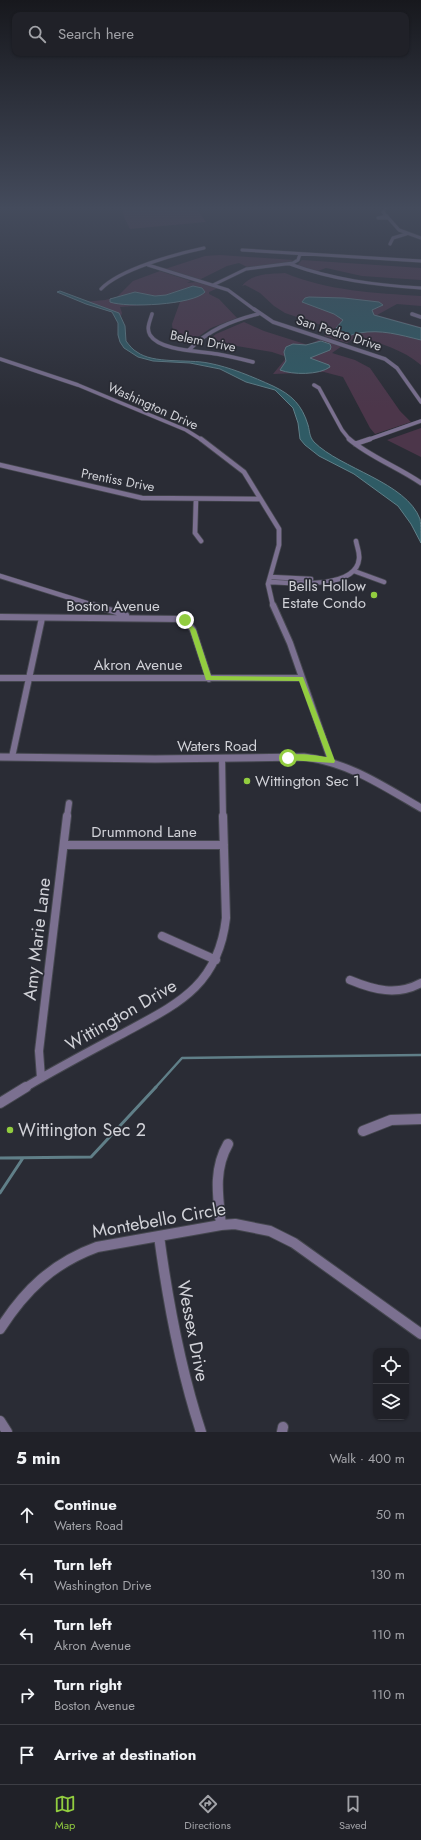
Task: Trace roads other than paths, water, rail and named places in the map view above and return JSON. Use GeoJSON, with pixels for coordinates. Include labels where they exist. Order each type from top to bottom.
{"type":"FeatureCollection","features":[{"type":"Feature","properties":{"kind":"street"},"geometry":{"type":"LineString","coordinates":[[101,289],[103,285],[120,275]]}},
{"type":"Feature","properties":{"kind":"street","name":"San Pedro Drive"},"geometry":{"type":"LineString","coordinates":[[180,275],[213,285],[237,295],[259,314],[283,325],[385,359],[397,368],[421,402]]}},
{"type":"Feature","properties":{"kind":"street"},"geometry":{"type":"LineString","coordinates":[[213,285],[234,275]]}},
{"type":"Feature","properties":{"kind":"street"},"geometry":{"type":"LineString","coordinates":[[319,275],[342,281],[421,288]]}},
{"type":"Feature","properties":{"kind":"street","name":"Belem Drive"},"geometry":{"type":"LineString","coordinates":[[152,314],[148,321],[148,331],[153,338],[168,346],[220,354],[253,362]]}},
{"type":"Feature","properties":{"kind":"street"},"geometry":{"type":"LineString","coordinates":[[191,350],[216,331],[235,322],[259,314]]}},
{"type":"Feature","properties":{"kind":"street"},"geometry":{"type":"LineString","coordinates":[[412,314],[421,316]]}},
{"type":"Feature","properties":{"kind":"street","name":"Washington Drive"},"geometry":{"type":"LineString","coordinates":[[0,359],[78,385],[186,430],[201,439],[244,472],[259,499],[277,524],[280,534],[269,580],[271,598],[290,642],[301,678],[331,761]]}},
{"type":"Feature","properties":{"kind":"street"},"geometry":{"type":"LineString","coordinates":[[314,385],[319,388],[344,433],[357,446],[400,469],[421,483]]}},
{"type":"Feature","properties":{"kind":"street"},"geometry":{"type":"LineString","coordinates":[[357,446],[421,421]]}},
{"type":"Feature","properties":{"kind":"street"},"geometry":{"type":"LineString","coordinates":[[357,446],[421,425]]}},
{"type":"Feature","properties":{"kind":"street","name":"Prentiss Drive"},"geometry":{"type":"LineString","coordinates":[[0,465],[147,499],[259,499]]}},
{"type":"Feature","properties":{"kind":"street"},"geometry":{"type":"LineString","coordinates":[[196,499],[195,533],[201,541]]}},
{"type":"Feature","properties":{"kind":"street"},"geometry":{"type":"LineString","coordinates":[[269,580],[322,582],[340,579],[354,571],[360,559],[356,541]]}},
{"type":"Feature","properties":{"kind":"street"},"geometry":{"type":"LineString","coordinates":[[354,571],[384,582]]}},
{"type":"Feature","properties":{"kind":"street"},"geometry":{"type":"LineString","coordinates":[[0,576],[133,618]]}},
{"type":"Feature","properties":{"kind":"street","name":"Boston Avenue"},"geometry":{"type":"LineString","coordinates":[[0,617],[176,618],[188,622],[193,630],[209,679]]}},
{"type":"Feature","properties":{"kind":"street"},"geometry":{"type":"LineString","coordinates":[[12,757],[42,618]]}},
{"type":"Feature","properties":{"kind":"street","name":"Akron Avenue"},"geometry":{"type":"LineString","coordinates":[[0,678],[301,678]]}},
{"type":"Feature","properties":{"kind":"street","name":"Waters Road"},"geometry":{"type":"LineString","coordinates":[[0,757],[222,759],[312,758],[331,761],[347,767],[421,808]]}},
{"type":"Feature","properties":{"kind":"street","name":"Wittington Drive"},"geometry":{"type":"LineString","coordinates":[[0,1103],[41,1078],[178,1003],[199,985],[216,960],[223,943],[226,929],[222,759]]}},
{"type":"Feature","properties":{"kind":"street","name":"Amy Marie Lane"},"geometry":{"type":"LineString","coordinates":[[41,1078],[38,1051],[69,803]]}},
{"type":"Feature","properties":{"kind":"street","name":"Drummond Lane"},"geometry":{"type":"LineString","coordinates":[[64,845],[224,845]]}},
{"type":"Feature","properties":{"kind":"street"},"geometry":{"type":"LineString","coordinates":[[162,936],[216,960]]}},
{"type":"Feature","properties":{"kind":"street"},"geometry":{"type":"LineString","coordinates":[[350,980],[370,988],[388,992],[408,990],[421,983]]}},
{"type":"Feature","properties":{"kind":"street"},"geometry":{"type":"LineString","coordinates":[[363,1131],[377,1123],[389,1119],[421,1119]]}},
{"type":"Feature","properties":{"kind":"street"},"geometry":{"type":"LineString","coordinates":[[221,1225],[217,1174],[221,1159],[228,1144]]}},
{"type":"Feature","properties":{"kind":"street","name":"Montebello Circle"},"geometry":{"type":"LineString","coordinates":[[0,1329],[19,1300],[36,1281],[59,1263],[78,1252],[97,1247],[221,1225],[249,1226],[280,1235],[421,1334]]}},
{"type":"Feature","properties":{"kind":"street","name":"Wessex Drive"},"geometry":{"type":"LineString","coordinates":[[159,1236],[169,1310],[181,1367],[200,1432]]}},
{"type":"Feature","properties":{"kind":"street"},"geometry":{"type":"LineString","coordinates":[[0,1421],[7,1432]]}},
{"type":"Feature","properties":{"kind":"water"},"geometry":{"type":"Polygon","coordinates":[[[193,286],[202,288],[205,292],[187,300],[159,304],[130,305],[110,302],[110,299],[135,292],[155,296],[166,295],[193,286]]]}},
{"type":"Feature","properties":{"kind":"water"},"geometry":{"type":"Polygon","coordinates":[[[60,291],[119,313],[125,326],[126,341],[134,350],[144,356],[161,360],[200,362],[216,365],[249,376],[286,393],[295,401],[303,412],[310,436],[314,442],[326,452],[387,485],[413,506],[420,519],[421,543],[411,524],[398,506],[354,474],[319,456],[305,445],[300,439],[298,423],[293,408],[275,390],[246,382],[220,369],[190,363],[153,361],[138,357],[124,348],[120,342],[118,335],[118,323],[112,312],[86,304],[57,292],[60,291]]]}},
{"type":"Feature","properties":{"kind":"water"},"geometry":{"type":"Polygon","coordinates":[[[305,298],[344,298],[379,302],[383,305],[372,310],[374,315],[421,328],[421,340],[390,333],[375,332],[359,333],[344,338],[334,337],[331,334],[343,320],[334,314],[302,302],[305,298]]]}},
{"type":"Feature","properties":{"kind":"water"},"geometry":{"type":"Polygon","coordinates":[[[321,341],[330,344],[330,350],[310,358],[329,365],[330,367],[313,373],[292,373],[280,370],[286,361],[284,352],[286,347],[293,344],[306,345],[321,341]]]}},
{"type":"Feature","properties":{"kind":"waterway"},"geometry":{"type":"LineString","coordinates":[[155,1088],[182,1058],[421,1055]]}},
{"type":"Feature","properties":{"kind":"waterway"},"geometry":{"type":"LineString","coordinates":[[0,1158],[91,1157],[156,1087]]}},
{"type":"Feature","properties":{"kind":"waterway"},"geometry":{"type":"LineString","coordinates":[[0,1193],[23,1158]]}},
{"type":"Feature","properties":{"kind":"place","name":"Bells Hollow Estate Condo"},"geometry":{"type":"Point","coordinates":[374,595]}},
{"type":"Feature","properties":{"kind":"place","name":"Wittington Sec 1"},"geometry":{"type":"Point","coordinates":[247,781]}},
{"type":"Feature","properties":{"kind":"place","name":"Wittington Sec 2"},"geometry":{"type":"Point","coordinates":[10,1130]}}]}
